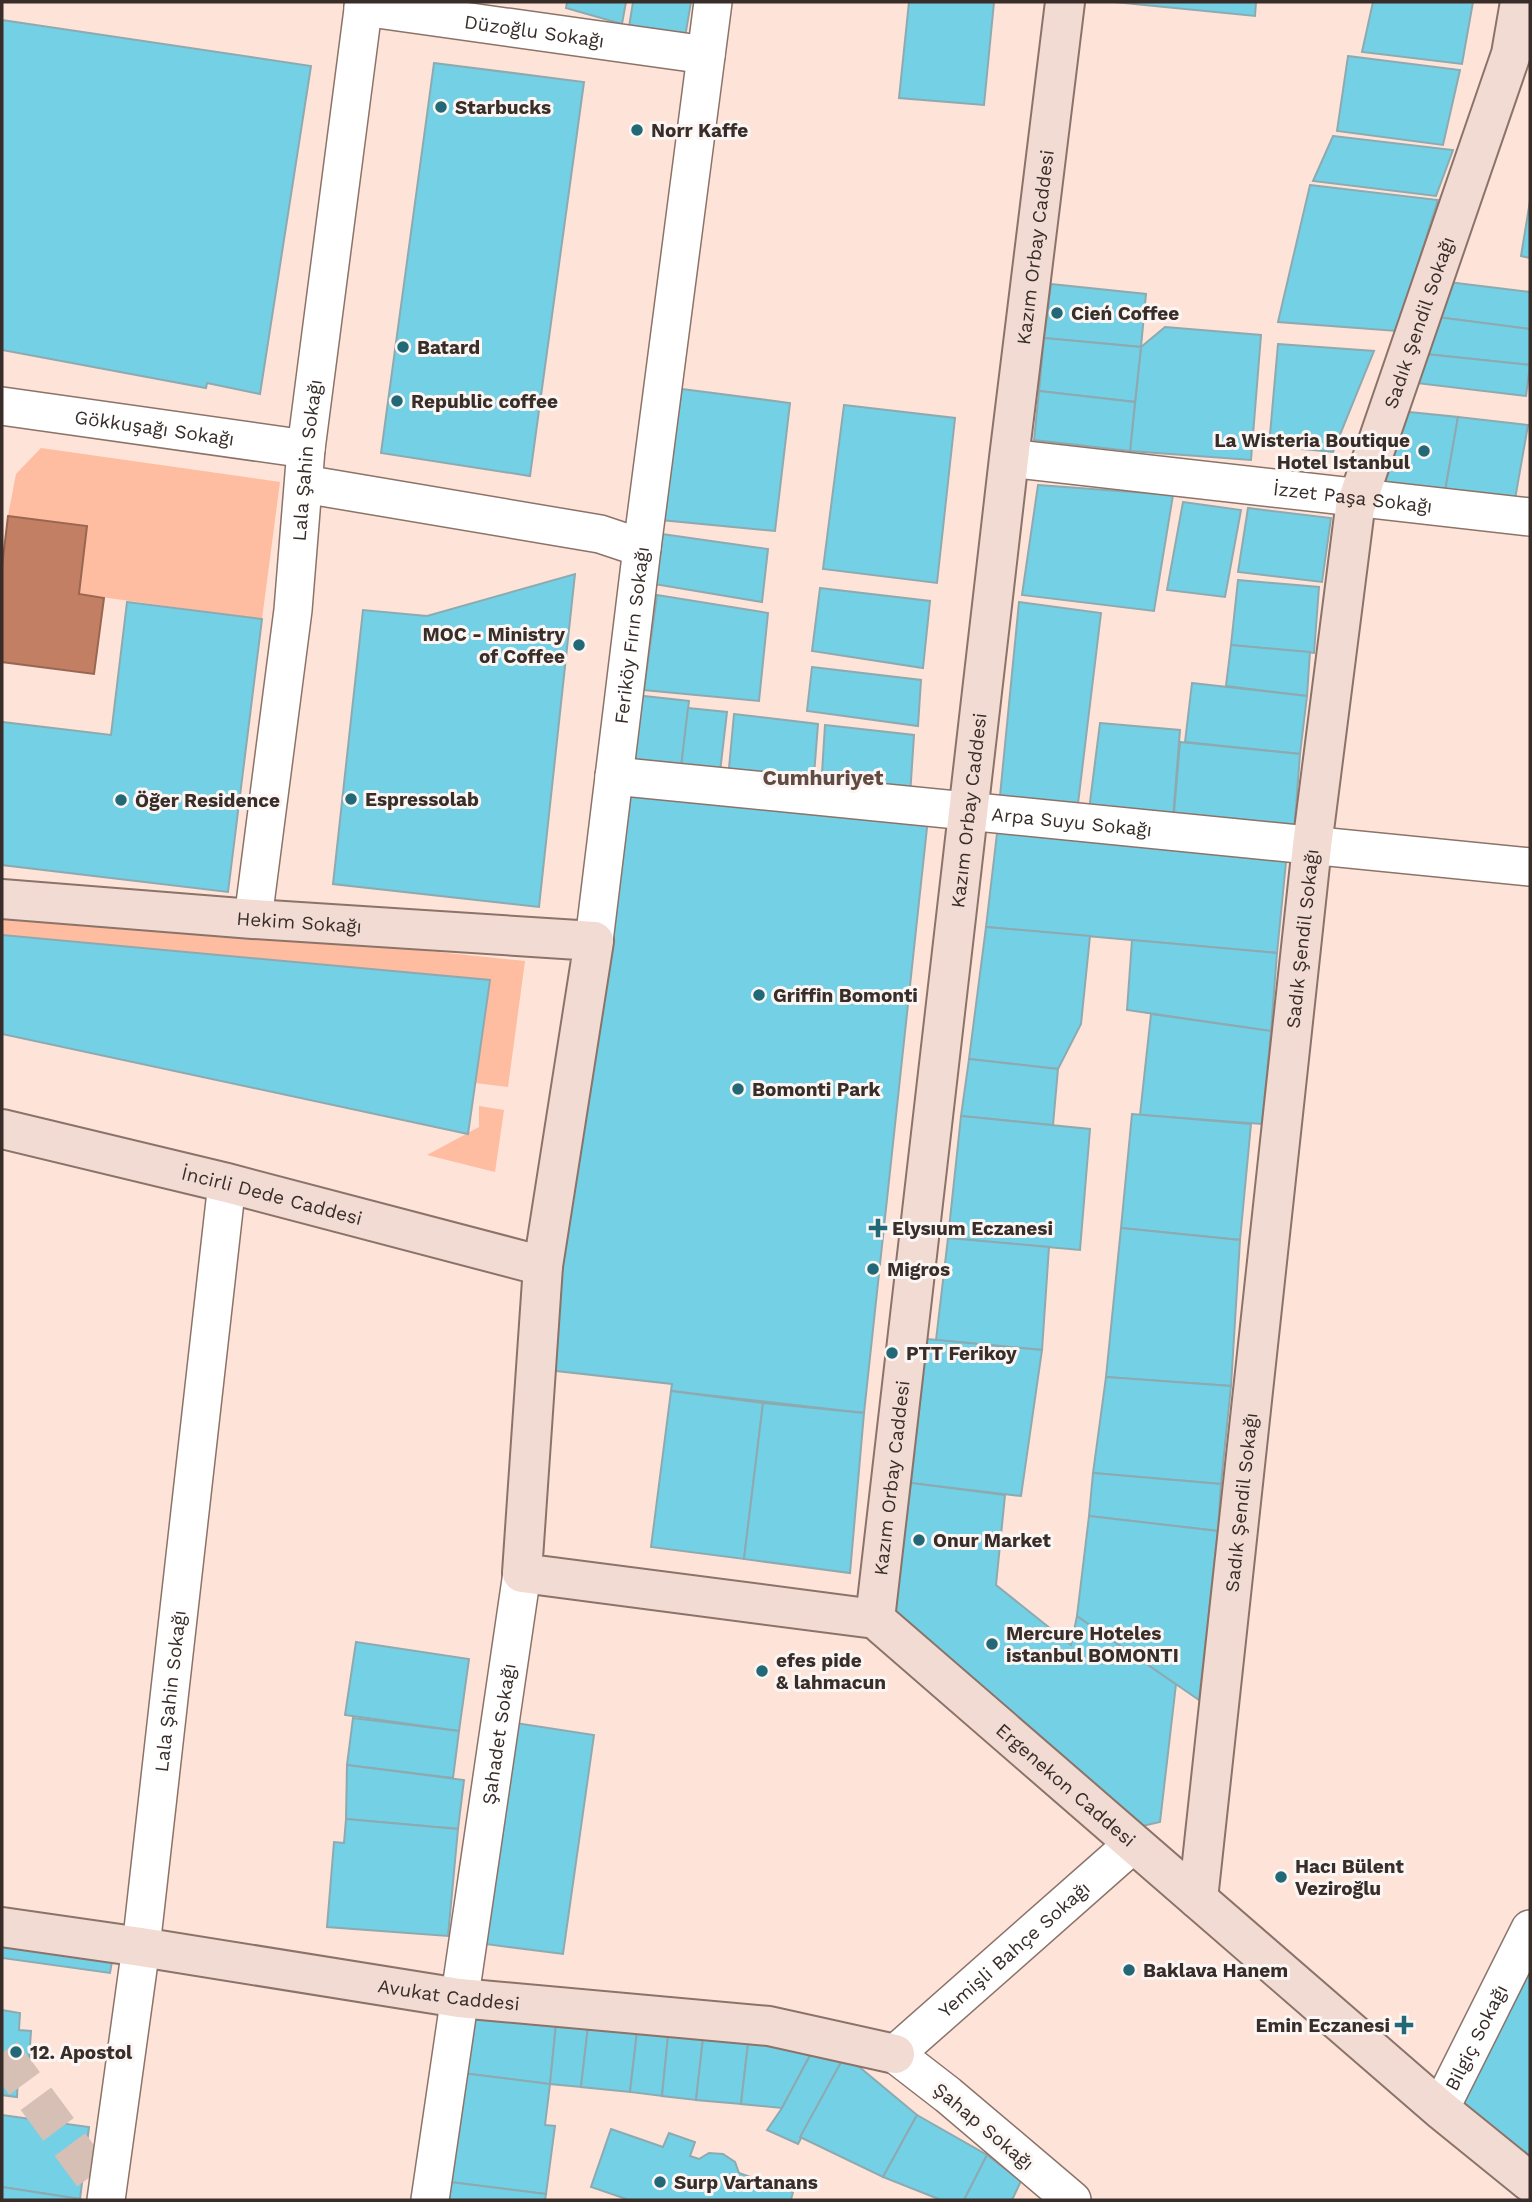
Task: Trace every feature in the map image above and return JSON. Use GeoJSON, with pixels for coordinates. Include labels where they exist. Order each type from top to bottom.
{"type":"FeatureCollection","features":[{"type":"Feature","properties":{"kind":"street","name":"Feriköy Fırın Sokağı"},"geometry":{"type":"LineString","coordinates":[[543,1266],[594,941],[713,2]]}},
{"type":"Feature","properties":{"kind":"street","name":"Kazım Orbay Caddesi"},"geometry":{"type":"LineString","coordinates":[[875,1619],[1009,458],[1065,2]]}},
{"type":"Feature","properties":{"kind":"street","name":"Sadık Şendil Sokağı"},"geometry":{"type":"LineString","coordinates":[[1198,1899],[1311,846],[1355,508],[1511,54],[1520,2]]}},
{"type":"Feature","properties":{"kind":"street","name":"Düzoğlu Sokağı"},"geometry":{"type":"LineString","coordinates":[[363,4],[706,55]]}},
{"type":"Feature","properties":{"kind":"street","name":"Lala Şahin Sokağı"},"geometry":{"type":"LineString","coordinates":[[253,919],[293,610],[305,467],[363,4]]}},
{"type":"Feature","properties":{"kind":"street","name":"Gökkuşağı Sokağı"},"geometry":{"type":"LineString","coordinates":[[2,406],[305,467],[600,534],[642,548]]}},
{"type":"Feature","properties":{"kind":"street","name":"İzzet Paşa Sokağı"},"geometry":{"type":"LineString","coordinates":[[1009,458],[1530,517]]}},
{"type":"Feature","properties":{"kind":"street","name":"Arpa Suyu Sokağı"},"geometry":{"type":"LineString","coordinates":[[614,776],[1530,867]]}},
{"type":"Feature","properties":{"kind":"street","name":"Hekim Sokağı"},"geometry":{"type":"LineString","coordinates":[[2,899],[253,919],[594,941]]}},
{"type":"Feature","properties":{"kind":"street","name":"İncirli Dede Caddesi"},"geometry":{"type":"LineString","coordinates":[[2,1129],[227,1183],[543,1266]]}},
{"type":"Feature","properties":{"kind":"street","name":"Lala Şahin Sokağı"},"geometry":{"type":"LineString","coordinates":[[106,2200],[141,1947],[227,1183]]}},
{"type":"Feature","properties":{"kind":"street","name":"Şahadet Sokağı"},"geometry":{"type":"LineString","coordinates":[[430,2200],[522,1573],[543,1266]]}},
{"type":"Feature","properties":{"kind":"street"},"geometry":{"type":"LineString","coordinates":[[522,1573],[875,1619]]}},
{"type":"Feature","properties":{"kind":"street","name":"Ergenekon Caddesi"},"geometry":{"type":"LineString","coordinates":[[875,1619],[1440,2109],[1530,2182]]}},
{"type":"Feature","properties":{"kind":"street","name":"Yemişli Bahçe Sokağı"},"geometry":{"type":"LineString","coordinates":[[895,2054],[1133,1844]]}},
{"type":"Feature","properties":{"kind":"street","name":"Avukat Caddesi"},"geometry":{"type":"LineString","coordinates":[[2,1927],[458,1998],[769,2026],[895,2054]]}},
{"type":"Feature","properties":{"kind":"street","name":"Bilgiç Sokağı"},"geometry":{"type":"LineString","coordinates":[[1440,2109],[1530,1929]]}},
{"type":"Feature","properties":{"kind":"street","name":"Şahap Sokağı"},"geometry":{"type":"LineString","coordinates":[[895,2054],[1039,2188],[1072,2200]]}},
{"type":"Feature","properties":{"kind":"shaded area"},"geometry":{"type":"Polygon","coordinates":[[[41,448],[280,482],[262,619],[79,594],[87,526],[8,516],[16,474],[41,448]]]}},
{"type":"Feature","properties":{"kind":"shaded area"},"geometry":{"type":"Polygon","coordinates":[[[8,516],[87,526],[79,594],[104,598],[94,674],[2,662],[2,567],[8,516]]]}},
{"type":"Feature","properties":{"kind":"shaded area"},"geometry":{"type":"Polygon","coordinates":[[[2,907],[525,961],[508,1087],[475,1083],[489,980],[2,935],[2,907]]]}},
{"type":"Feature","properties":{"kind":"shaded area"},"geometry":{"type":"Polygon","coordinates":[[[479,1106],[504,1110],[495,1172],[427,1155],[479,1127],[479,1106]]]}},
{"type":"Feature","properties":{"kind":"building"},"geometry":{"type":"Polygon","coordinates":[[[567,2],[626,2],[622,24],[566,8],[567,2]]]}},
{"type":"Feature","properties":{"kind":"building"},"geometry":{"type":"Polygon","coordinates":[[[633,2],[691,2],[685,37],[629,27],[633,2]]]}},
{"type":"Feature","properties":{"kind":"building"},"geometry":{"type":"Polygon","coordinates":[[[909,2],[994,2],[984,105],[899,98],[909,2]]]}},
{"type":"Feature","properties":{"kind":"building"},"geometry":{"type":"Polygon","coordinates":[[[1114,2],[1256,2],[1255,16],[1114,2]]]}},
{"type":"Feature","properties":{"kind":"building"},"geometry":{"type":"Polygon","coordinates":[[[1373,2],[1473,2],[1462,64],[1362,52],[1373,2]]]}},
{"type":"Feature","properties":{"kind":"building"},"geometry":{"type":"Polygon","coordinates":[[[2,20],[311,66],[260,394],[207,383],[206,388],[2,350],[2,20]]]}},
{"type":"Feature","properties":{"kind":"building"},"geometry":{"type":"Polygon","coordinates":[[[1348,56],[1460,70],[1443,145],[1337,131],[1348,56]]]}},
{"type":"Feature","properties":{"kind":"building"},"geometry":{"type":"Polygon","coordinates":[[[434,63],[584,82],[530,476],[381,453],[434,63]]]}},
{"type":"Feature","properties":{"kind":"building"},"geometry":{"type":"Polygon","coordinates":[[[1333,136],[1453,150],[1436,196],[1313,181],[1333,136]]]}},
{"type":"Feature","properties":{"kind":"building"},"geometry":{"type":"Polygon","coordinates":[[[1310,185],[1438,200],[1397,331],[1278,322],[1310,185]]]}},
{"type":"Feature","properties":{"kind":"building"},"geometry":{"type":"Polygon","coordinates":[[[1530,201],[1530,258],[1521,256],[1530,201]]]}},
{"type":"Feature","properties":{"kind":"building"},"geometry":{"type":"Polygon","coordinates":[[[1448,282],[1530,292],[1530,329],[1437,317],[1448,282]]]}},
{"type":"Feature","properties":{"kind":"building"},"geometry":{"type":"Polygon","coordinates":[[[1051,284],[1146,294],[1141,347],[1044,338],[1051,284]]]}},
{"type":"Feature","properties":{"kind":"building"},"geometry":{"type":"Polygon","coordinates":[[[1437,317],[1530,329],[1530,365],[1425,354],[1437,317]]]}},
{"type":"Feature","properties":{"kind":"building"},"geometry":{"type":"Polygon","coordinates":[[[1165,327],[1261,335],[1251,460],[1130,451],[1141,347],[1165,327]]]}},
{"type":"Feature","properties":{"kind":"building"},"geometry":{"type":"Polygon","coordinates":[[[1044,338],[1141,347],[1135,402],[1039,391],[1044,338]]]}},
{"type":"Feature","properties":{"kind":"building"},"geometry":{"type":"Polygon","coordinates":[[[1278,344],[1374,351],[1333,452],[1269,446],[1278,344]]]}},
{"type":"Feature","properties":{"kind":"building"},"geometry":{"type":"Polygon","coordinates":[[[1425,354],[1530,365],[1526,396],[1416,383],[1425,354]]]}},
{"type":"Feature","properties":{"kind":"building"},"geometry":{"type":"Polygon","coordinates":[[[682,389],[790,403],[775,531],[661,520],[682,389]]]}},
{"type":"Feature","properties":{"kind":"building"},"geometry":{"type":"Polygon","coordinates":[[[1039,391],[1135,402],[1130,451],[1034,440],[1039,391]]]}},
{"type":"Feature","properties":{"kind":"building"},"geometry":{"type":"Polygon","coordinates":[[[844,405],[955,418],[937,583],[823,569],[844,405]]]}},
{"type":"Feature","properties":{"kind":"building","name":"La Wisteria Boutique Hotel Istanbul"},"geometry":{"type":"Polygon","coordinates":[[[1399,411],[1458,417],[1444,497],[1374,489],[1399,411]]]}},
{"type":"Feature","properties":{"kind":"building"},"geometry":{"type":"Polygon","coordinates":[[[1458,417],[1528,425],[1514,505],[1444,497],[1458,417]]]}},
{"type":"Feature","properties":{"kind":"building"},"geometry":{"type":"Polygon","coordinates":[[[1038,485],[1173,495],[1154,611],[1022,595],[1038,485]]]}},
{"type":"Feature","properties":{"kind":"building"},"geometry":{"type":"Polygon","coordinates":[[[1183,502],[1241,510],[1225,597],[1167,590],[1183,502]]]}},
{"type":"Feature","properties":{"kind":"building"},"geometry":{"type":"Polygon","coordinates":[[[1248,508],[1331,518],[1322,582],[1238,572],[1248,508]]]}},
{"type":"Feature","properties":{"kind":"building"},"geometry":{"type":"Polygon","coordinates":[[[662,534],[768,549],[762,602],[654,584],[662,534]]]}},
{"type":"Feature","properties":{"kind":"building"},"geometry":{"type":"Polygon","coordinates":[[[575,574],[539,907],[333,884],[363,610],[427,616],[575,574]]]}},
{"type":"Feature","properties":{"kind":"building"},"geometry":{"type":"Polygon","coordinates":[[[1238,580],[1319,587],[1314,653],[1231,645],[1238,580]]]}},
{"type":"Feature","properties":{"kind":"building"},"geometry":{"type":"Polygon","coordinates":[[[820,588],[930,601],[923,668],[812,651],[820,588]]]}},
{"type":"Feature","properties":{"kind":"building"},"geometry":{"type":"Polygon","coordinates":[[[657,595],[768,613],[759,701],[644,690],[657,595]]]}},
{"type":"Feature","properties":{"kind":"building","name":"Öğer Residence"},"geometry":{"type":"Polygon","coordinates":[[[127,602],[262,619],[228,892],[2,865],[2,722],[111,735],[127,602]]]}},
{"type":"Feature","properties":{"kind":"building"},"geometry":{"type":"Polygon","coordinates":[[[1019,602],[1101,613],[1077,812],[999,806],[1019,602]]]}},
{"type":"Feature","properties":{"kind":"building"},"geometry":{"type":"Polygon","coordinates":[[[1231,645],[1310,652],[1307,696],[1226,686],[1231,645]]]}},
{"type":"Feature","properties":{"kind":"building"},"geometry":{"type":"Polygon","coordinates":[[[812,667],[921,680],[918,726],[807,711],[812,667]]]}},
{"type":"Feature","properties":{"kind":"building"},"geometry":{"type":"Polygon","coordinates":[[[1192,683],[1307,696],[1300,754],[1185,742],[1192,683]]]}},
{"type":"Feature","properties":{"kind":"building"},"geometry":{"type":"Polygon","coordinates":[[[635,695],[689,701],[681,768],[627,763],[635,695]]]}},
{"type":"Feature","properties":{"kind":"building"},"geometry":{"type":"Polygon","coordinates":[[[688,708],[727,712],[720,772],[681,768],[688,708]]]}},
{"type":"Feature","properties":{"kind":"building"},"geometry":{"type":"Polygon","coordinates":[[[734,714],[818,724],[813,788],[728,779],[734,714]]]}},
{"type":"Feature","properties":{"kind":"building"},"geometry":{"type":"Polygon","coordinates":[[[1100,723],[1180,730],[1173,818],[1089,810],[1100,723]]]}},
{"type":"Feature","properties":{"kind":"building"},"geometry":{"type":"Polygon","coordinates":[[[825,725],[914,735],[910,796],[821,789],[825,725]]]}},
{"type":"Feature","properties":{"kind":"building"},"geometry":{"type":"Polygon","coordinates":[[[1180,742],[1300,754],[1294,834],[1173,825],[1180,742]]]}},
{"type":"Feature","properties":{"kind":"building","name":"Bomonti Park"},"geometry":{"type":"Polygon","coordinates":[[[618,779],[929,809],[864,1413],[671,1391],[672,1384],[539,1369],[618,779]]]}},
{"type":"Feature","properties":{"kind":"building"},"geometry":{"type":"Polygon","coordinates":[[[998,825],[1287,852],[1277,953],[986,927],[998,825]]]}},
{"type":"Feature","properties":{"kind":"building"},"geometry":{"type":"Polygon","coordinates":[[[986,927],[1090,936],[1081,1024],[1058,1069],[969,1059],[986,927]]]}},
{"type":"Feature","properties":{"kind":"building"},"geometry":{"type":"Polygon","coordinates":[[[2,935],[490,980],[468,1134],[2,1034],[2,935]]]}},
{"type":"Feature","properties":{"kind":"building"},"geometry":{"type":"Polygon","coordinates":[[[1132,940],[1277,953],[1271,1031],[1127,1010],[1132,940]]]}},
{"type":"Feature","properties":{"kind":"building"},"geometry":{"type":"Polygon","coordinates":[[[1151,1014],[1271,1031],[1262,1124],[1140,1115],[1151,1014]]]}},
{"type":"Feature","properties":{"kind":"building"},"geometry":{"type":"Polygon","coordinates":[[[969,1059],[1058,1069],[1053,1125],[961,1116],[969,1059]]]}},
{"type":"Feature","properties":{"kind":"building"},"geometry":{"type":"Polygon","coordinates":[[[1132,1114],[1251,1124],[1240,1240],[1121,1228],[1132,1114]]]}},
{"type":"Feature","properties":{"kind":"building"},"geometry":{"type":"Polygon","coordinates":[[[961,1116],[1090,1129],[1080,1250],[948,1238],[961,1116]]]}},
{"type":"Feature","properties":{"kind":"building"},"geometry":{"type":"Polygon","coordinates":[[[1121,1228],[1240,1240],[1231,1386],[1106,1377],[1121,1228]]]}},
{"type":"Feature","properties":{"kind":"building"},"geometry":{"type":"Polygon","coordinates":[[[948,1238],[1049,1247],[1042,1350],[936,1340],[948,1238]]]}},
{"type":"Feature","properties":{"kind":"building"},"geometry":{"type":"Polygon","coordinates":[[[927,1339],[1042,1350],[1021,1496],[911,1483],[927,1339]]]}},
{"type":"Feature","properties":{"kind":"building"},"geometry":{"type":"Polygon","coordinates":[[[1106,1377],[1231,1386],[1221,1484],[1093,1473],[1106,1377]]]}},
{"type":"Feature","properties":{"kind":"building"},"geometry":{"type":"Polygon","coordinates":[[[671,1391],[763,1403],[744,1559],[651,1547],[671,1391]]]}},
{"type":"Feature","properties":{"kind":"building"},"geometry":{"type":"Polygon","coordinates":[[[763,1403],[864,1413],[850,1573],[744,1559],[763,1403]]]}},
{"type":"Feature","properties":{"kind":"building"},"geometry":{"type":"Polygon","coordinates":[[[1093,1473],[1221,1484],[1218,1531],[1089,1516],[1093,1473]]]}},
{"type":"Feature","properties":{"kind":"building"},"geometry":{"type":"Polygon","coordinates":[[[911,1483],[1005,1495],[996,1585],[1071,1645],[1077,1616],[1176,1684],[1160,1822],[1134,1828],[895,1612],[911,1483]]]}},
{"type":"Feature","properties":{"kind":"building"},"geometry":{"type":"Polygon","coordinates":[[[1089,1516],[1218,1531],[1199,1700],[1077,1616],[1089,1516]]]}},
{"type":"Feature","properties":{"kind":"building"},"geometry":{"type":"Polygon","coordinates":[[[356,1642],[469,1659],[459,1731],[345,1715],[356,1642]]]}},
{"type":"Feature","properties":{"kind":"building"},"geometry":{"type":"Polygon","coordinates":[[[353,1718],[459,1731],[453,1778],[347,1765],[353,1718]]]}},
{"type":"Feature","properties":{"kind":"building"},"geometry":{"type":"Polygon","coordinates":[[[509,1722],[594,1735],[563,1954],[478,1943],[509,1722]]]}},
{"type":"Feature","properties":{"kind":"building"},"geometry":{"type":"Polygon","coordinates":[[[347,1765],[464,1780],[458,1829],[346,1819],[347,1765]]]}},
{"type":"Feature","properties":{"kind":"building"},"geometry":{"type":"Polygon","coordinates":[[[346,1819],[458,1829],[448,1936],[327,1927],[334,1842],[344,1843],[346,1819]]]}},
{"type":"Feature","properties":{"kind":"building"},"geometry":{"type":"Polygon","coordinates":[[[2,1934],[114,1950],[110,1973],[2,1958],[2,1934]]]}},
{"type":"Feature","properties":{"kind":"building"},"geometry":{"type":"Polygon","coordinates":[[[1530,1965],[1530,2178],[1452,2116],[1530,1965]]]}},
{"type":"Feature","properties":{"kind":"building"},"geometry":{"type":"Polygon","coordinates":[[[469,2004],[557,2014],[550,2084],[462,2073],[469,2004]]]}},
{"type":"Feature","properties":{"kind":"building","name":"12. Apostol"},"geometry":{"type":"Polygon","coordinates":[[[2,2010],[20,2013],[19,2030],[31,2031],[28,2075],[18,2074],[17,2097],[2,2095],[2,2010]]]}},
{"type":"Feature","properties":{"kind":"building"},"geometry":{"type":"Polygon","coordinates":[[[557,2014],[589,2018],[581,2087],[550,2084],[557,2014]]]}},
{"type":"Feature","properties":{"kind":"building"},"geometry":{"type":"Polygon","coordinates":[[[589,2018],[638,2023],[630,2092],[581,2087],[589,2018]]]}},
{"type":"Feature","properties":{"kind":"building"},"geometry":{"type":"Polygon","coordinates":[[[638,2023],[669,2026],[662,2096],[630,2092],[638,2023]]]}},
{"type":"Feature","properties":{"kind":"building"},"geometry":{"type":"Polygon","coordinates":[[[669,2026],[704,2030],[696,2100],[662,2096],[669,2026]]]}},
{"type":"Feature","properties":{"kind":"building"},"geometry":{"type":"Polygon","coordinates":[[[704,2030],[749,2035],[741,2104],[696,2100],[704,2030]]]}},
{"type":"Feature","properties":{"kind":"building"},"geometry":{"type":"Polygon","coordinates":[[[749,2035],[815,2046],[782,2108],[741,2104],[749,2035]]]}},
{"type":"Feature","properties":{"kind":"building"},"geometry":{"type":"Polygon","coordinates":[[[815,2046],[845,2055],[798,2144],[767,2130],[782,2108],[815,2046]]]}},
{"type":"Feature","properties":{"kind":"building"},"geometry":{"type":"Polygon","coordinates":[[[845,2055],[917,2115],[883,2177],[800,2137],[845,2055]]]}},
{"type":"Feature","properties":{"kind":"building"},"geometry":{"type":"Polygon","coordinates":[[[462,2073],[550,2084],[545,2125],[555,2126],[546,2194],[450,2182],[462,2073]]]}},
{"type":"Feature","properties":{"kind":"building"},"geometry":{"type":"Polygon","coordinates":[[[2,2115],[89,2127],[80,2199],[2,2187],[2,2115]]]}},
{"type":"Feature","properties":{"kind":"building"},"geometry":{"type":"Polygon","coordinates":[[[917,2115],[987,2155],[964,2200],[941,2200],[883,2177],[917,2115]]]}},
{"type":"Feature","properties":{"kind":"building"},"geometry":{"type":"Polygon","coordinates":[[[611,2129],[663,2147],[669,2133],[695,2142],[690,2156],[699,2159],[709,2153],[723,2154],[735,2162],[739,2173],[793,2192],[791,2200],[629,2200],[591,2187],[611,2129]]]}},
{"type":"Feature","properties":{"kind":"building"},"geometry":{"type":"Polygon","coordinates":[[[987,2155],[1021,2181],[1012,2200],[964,2200],[987,2155]]]}},
{"type":"Feature","properties":{"kind":"building"},"geometry":{"type":"Polygon","coordinates":[[[450,2182],[546,2194],[545,2200],[448,2200],[450,2182]]]}},
{"type":"Feature","properties":{"kind":"building"},"geometry":{"type":"Polygon","coordinates":[[[2,2187],[80,2199],[2,2200],[2,2187]]]}},
{"type":"Feature","properties":{"kind":"tunnel"},"geometry":{"type":"LineString","coordinates":[[2,2053],[111,2200]]}},
{"type":"Feature","properties":{"kind":"place","name":"Starbucks"},"geometry":{"type":"Point","coordinates":[441,107]}},
{"type":"Feature","properties":{"kind":"place","name":"Norr Kaffe"},"geometry":{"type":"Point","coordinates":[637,130]}},
{"type":"Feature","properties":{"kind":"place","name":"Cień Coffee"},"geometry":{"type":"Point","coordinates":[1057,313]}},
{"type":"Feature","properties":{"kind":"place","name":"Batard"},"geometry":{"type":"Point","coordinates":[403,347]}},
{"type":"Feature","properties":{"kind":"place","name":"Republic coffee"},"geometry":{"type":"Point","coordinates":[397,401]}},
{"type":"Feature","properties":{"kind":"place","name":"La Wisteria Boutique Hotel Istanbul"},"geometry":{"type":"Point","coordinates":[1424,451]}},
{"type":"Feature","properties":{"kind":"place","name":"MOC - Ministry of Coffee"},"geometry":{"type":"Point","coordinates":[579,645]}},
{"type":"Feature","properties":{"kind":"place","name":"Espressolab"},"geometry":{"type":"Point","coordinates":[351,799]}},
{"type":"Feature","properties":{"kind":"place","name":"Öğer Residence"},"geometry":{"type":"Point","coordinates":[121,800]}},
{"type":"Feature","properties":{"kind":"place","name":"Griffin Bomonti"},"geometry":{"type":"Point","coordinates":[759,995]}},
{"type":"Feature","properties":{"kind":"place","name":"Bomonti Park"},"geometry":{"type":"Point","coordinates":[738,1089]}},
{"type":"Feature","properties":{"kind":"place","name":"Elysıum Eczanesi"},"geometry":{"type":"Point","coordinates":[878,1228]}},
{"type":"Feature","properties":{"kind":"place","name":"Migros"},"geometry":{"type":"Point","coordinates":[873,1269]}},
{"type":"Feature","properties":{"kind":"place","name":"PTT Ferikoy"},"geometry":{"type":"Point","coordinates":[892,1353]}},
{"type":"Feature","properties":{"kind":"place","name":"Onur Market"},"geometry":{"type":"Point","coordinates":[919,1540]}},
{"type":"Feature","properties":{"kind":"place","name":"Mercure Hoteles istanbul BOMONTI"},"geometry":{"type":"Point","coordinates":[992,1644]}},
{"type":"Feature","properties":{"kind":"place","name":"efes pide & lahmacun"},"geometry":{"type":"Point","coordinates":[762,1671]}},
{"type":"Feature","properties":{"kind":"place","name":"Hacı Bülent Veziroğlu"},"geometry":{"type":"Point","coordinates":[1281,1877]}},
{"type":"Feature","properties":{"kind":"place","name":"Baklava Hanem"},"geometry":{"type":"Point","coordinates":[1129,1970]}},
{"type":"Feature","properties":{"kind":"place","name":"Emin Eczanesi"},"geometry":{"type":"Point","coordinates":[1404,2025]}},
{"type":"Feature","properties":{"kind":"place","name":"12. Apostol"},"geometry":{"type":"Point","coordinates":[16,2052]}},
{"type":"Feature","properties":{"kind":"place","name":"Surp Vartanans"},"geometry":{"type":"Point","coordinates":[660,2182]}},
{"type":"Feature","properties":{"kind":"district","name":"Cumhuriyet"},"geometry":{"type":"Point","coordinates":[823,778]}}]}
